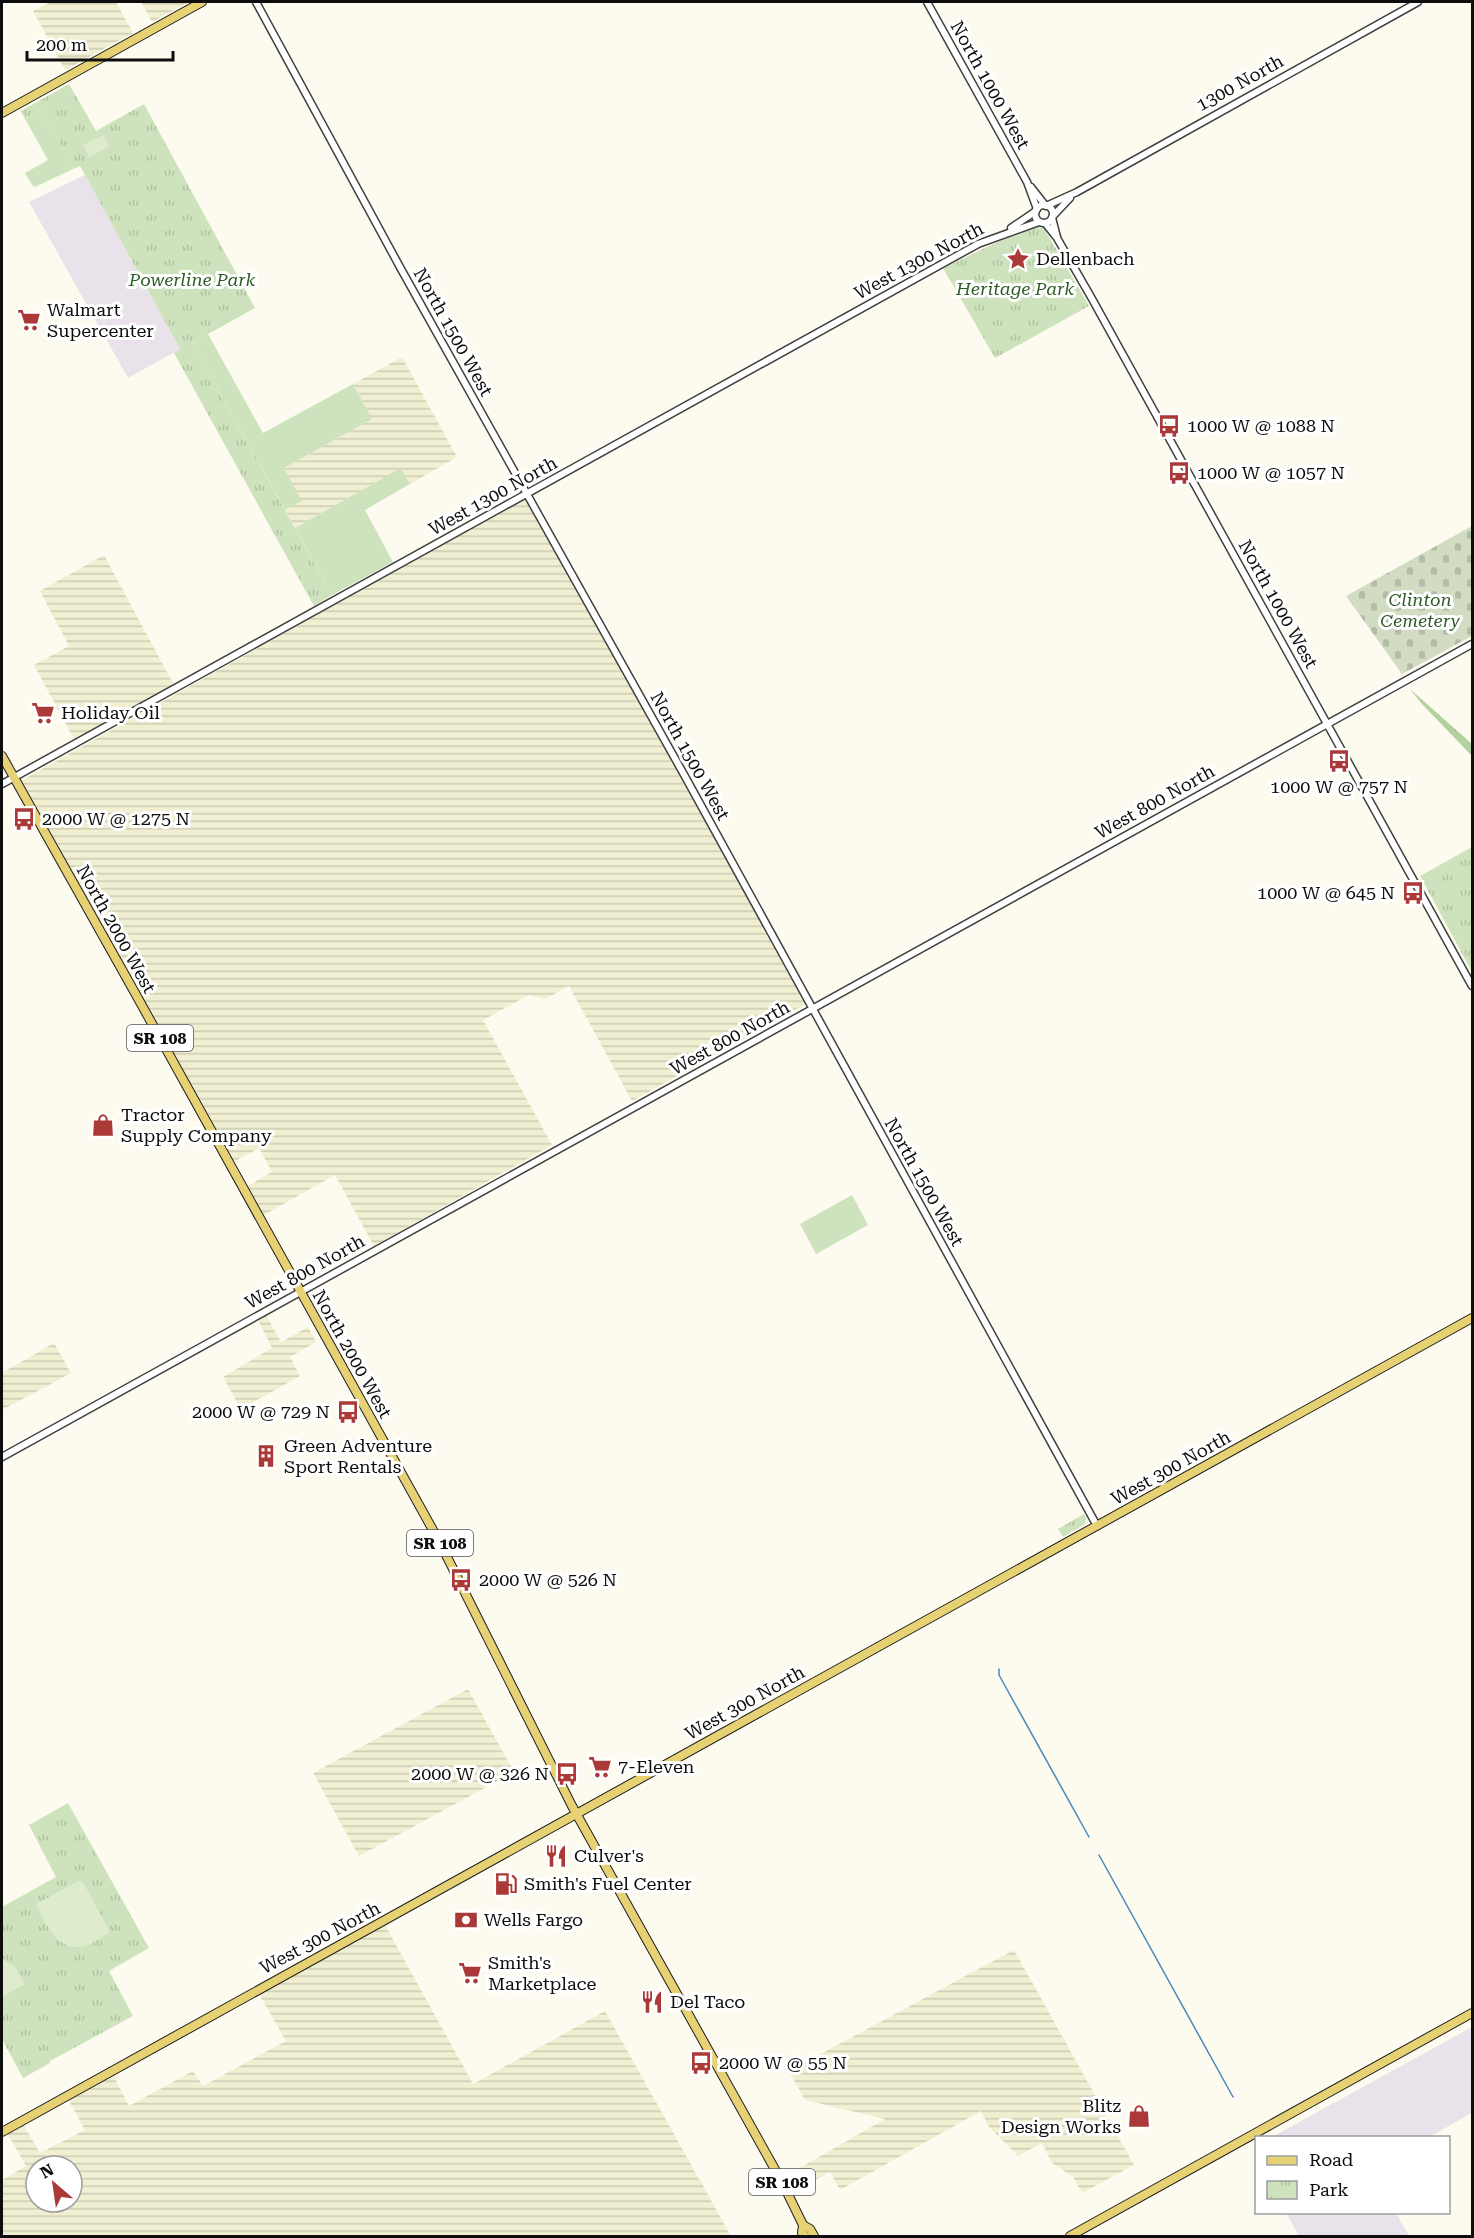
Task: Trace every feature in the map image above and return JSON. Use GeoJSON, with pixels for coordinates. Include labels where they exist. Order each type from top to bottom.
{"type":"FeatureCollection","features":[{"type":"Feature","properties":{"kind":"main road"},"geometry":{"type":"LineString","coordinates":[[2,112],[202,2]]}},
{"type":"Feature","properties":{"kind":"main road","name":"North 2000 West"},"geometry":{"type":"LineString","coordinates":[[2,756],[439,1541],[577,1814],[782,2182],[803,2225],[802,2233],[805,2236]]}},
{"type":"Feature","properties":{"kind":"main road","name":"West 300 North"},"geometry":{"type":"LineString","coordinates":[[2,2132],[1473,1318]]}},
{"type":"Feature","properties":{"kind":"main road"},"geometry":{"type":"LineString","coordinates":[[1070,2236],[1473,2013]]}},
{"type":"Feature","properties":{"kind":"main road","name":"North 2000 West"},"geometry":{"type":"LineString","coordinates":[[803,2225],[810,2229],[814,2236]]}},
{"type":"Feature","properties":{"kind":"street","name":"North 1500 West"},"geometry":{"type":"LineString","coordinates":[[256,2],[1097,1526]]}},
{"type":"Feature","properties":{"kind":"street","name":"North 1000 West"},"geometry":{"type":"LineString","coordinates":[[927,2],[1027,182],[1046,205]]}},
{"type":"Feature","properties":{"kind":"street","name":"1300 North"},"geometry":{"type":"LineString","coordinates":[[1046,205],[1077,192],[1418,2]]}},
{"type":"Feature","properties":{"kind":"street","name":"North 1000 West"},"geometry":{"type":"LineString","coordinates":[[1027,182],[1036,210]]}},
{"type":"Feature","properties":{"kind":"street","name":"1300 North"},"geometry":{"type":"LineString","coordinates":[[1053,217],[1077,192]]}},
{"type":"Feature","properties":{"kind":"street"},"geometry":{"type":"LineString","coordinates":[[1046,205],[1052,210],[1053,217],[1042,222],[1036,217],[1036,210],[1046,205]]}},
{"type":"Feature","properties":{"kind":"street","name":"West 1300 North"},"geometry":{"type":"LineString","coordinates":[[1000,235],[1036,210]]}},
{"type":"Feature","properties":{"kind":"street","name":"North 1000 West"},"geometry":{"type":"LineString","coordinates":[[1053,217],[1057,238]]}},
{"type":"Feature","properties":{"kind":"street","name":"West 1300 North"},"geometry":{"type":"LineString","coordinates":[[2,784],[978,244],[1042,222]]}},
{"type":"Feature","properties":{"kind":"street","name":"North 1000 West"},"geometry":{"type":"LineString","coordinates":[[1042,222],[1057,238],[1473,986]]}},
{"type":"Feature","properties":{"kind":"street","name":"West 800 North"},"geometry":{"type":"LineString","coordinates":[[2,1457],[1473,644]]}},
{"type":"Feature","properties":{"kind":"shaded area"},"geometry":{"type":"Polygon","coordinates":[[[85,175],[180,349],[128,378],[29,202],[85,175]]]}},
{"type":"Feature","properties":{"kind":"shaded area"},"geometry":{"type":"Polygon","coordinates":[[[1472,2027],[1472,2113],[1431,2136],[1274,2136],[1472,2027]]]}},
{"type":"Feature","properties":{"kind":"shaded area"},"geometry":{"type":"Polygon","coordinates":[[[1287,2214],[1397,2214],[1409,2236],[1299,2236],[1287,2214]]]}},
{"type":"Feature","properties":{"kind":"green space"},"geometry":{"type":"Polygon","coordinates":[[[51,2],[116,2],[133,33],[65,70],[33,11],[51,2]]]}},
{"type":"Feature","properties":{"kind":"green space"},"geometry":{"type":"Polygon","coordinates":[[[141,2],[189,2],[152,22],[141,2]]]}},
{"type":"Feature","properties":{"kind":"green space","name":"Powerline Park"},"geometry":{"type":"Polygon","coordinates":[[[69,84],[96,131],[144,104],[255,308],[192,343],[332,595],[314,606],[174,353],[180,349],[80,166],[73,169],[42,110],[25,119],[21,111],[69,84]]]}},
{"type":"Feature","properties":{"kind":"green space"},"geometry":{"type":"Polygon","coordinates":[[[42,110],[73,169],[35,187],[25,173],[48,160],[25,119],[42,110]]]}},
{"type":"Feature","properties":{"kind":"green space"},"geometry":{"type":"Polygon","coordinates":[[[103,135],[109,147],[89,157],[83,145],[103,135]]]}},
{"type":"Feature","properties":{"kind":"green space","name":"Heritage Park"},"geometry":{"type":"Polygon","coordinates":[[[1031,226],[1044,228],[1089,306],[995,358],[943,268],[1031,226]]]}},
{"type":"Feature","properties":{"kind":"green space"},"geometry":{"type":"Polygon","coordinates":[[[208,334],[263,433],[353,384],[372,419],[284,468],[302,501],[285,510],[192,343],[208,334]]]}},
{"type":"Feature","properties":{"kind":"green space"},"geometry":{"type":"Polygon","coordinates":[[[402,357],[457,457],[410,484],[401,469],[295,528],[285,510],[301,501],[284,468],[372,419],[353,384],[402,357]]]}},
{"type":"Feature","properties":{"kind":"green space"},"geometry":{"type":"Polygon","coordinates":[[[401,468],[410,484],[365,510],[393,562],[332,595],[295,528],[401,468]]]}},
{"type":"Feature","properties":{"kind":"green space"},"geometry":{"type":"Polygon","coordinates":[[[526,498],[806,1004],[632,1101],[569,986],[545,999],[529,995],[483,1020],[552,1145],[374,1246],[335,1175],[255,1220],[239,1191],[272,1172],[259,1148],[226,1166],[17,783],[526,498]]]}},
{"type":"Feature","properties":{"kind":"green space","name":"Clinton Cemetery"},"geometry":{"type":"Polygon","coordinates":[[[1472,526],[1472,636],[1402,674],[1346,596],[1472,526]]]}},
{"type":"Feature","properties":{"kind":"green space"},"geometry":{"type":"Polygon","coordinates":[[[104,555],[174,685],[74,739],[34,665],[69,646],[40,591],[104,555]]]}},
{"type":"Feature","properties":{"kind":"green space"},"geometry":{"type":"Polygon","coordinates":[[[1410,689],[1472,744],[1472,756],[1422,704],[1410,689]]]}},
{"type":"Feature","properties":{"kind":"green space"},"geometry":{"type":"Polygon","coordinates":[[[1472,847],[1472,972],[1420,876],[1472,847]]]}},
{"type":"Feature","properties":{"kind":"green space"},"geometry":{"type":"Polygon","coordinates":[[[852,1195],[868,1225],[816,1254],[800,1224],[852,1195]]]}},
{"type":"Feature","properties":{"kind":"green space"},"geometry":{"type":"Polygon","coordinates":[[[265,1313],[281,1342],[308,1327],[316,1342],[290,1357],[300,1376],[241,1409],[223,1377],[272,1348],[257,1318],[265,1313]]]}},
{"type":"Feature","properties":{"kind":"green space"},"geometry":{"type":"Polygon","coordinates":[[[54,1343],[71,1373],[2,1410],[2,1373],[54,1343]]]}},
{"type":"Feature","properties":{"kind":"green space"},"geometry":{"type":"Polygon","coordinates":[[[1084,1514],[1085,1524],[1063,1537],[1058,1529],[1084,1514]]]}},
{"type":"Feature","properties":{"kind":"green space"},"geometry":{"type":"Polygon","coordinates":[[[468,1689],[514,1772],[359,1856],[313,1773],[468,1689]]]}},
{"type":"Feature","properties":{"kind":"green space"},"geometry":{"type":"Polygon","coordinates":[[[68,1803],[149,1948],[109,1971],[133,2016],[23,2078],[2,2039],[2,1907],[56,1877],[29,1825],[68,1803]]]}},
{"type":"Feature","properties":{"kind":"green space"},"geometry":{"type":"Polygon","coordinates":[[[78,1881],[83,1882],[110,1932],[88,1945],[75,1947],[60,1941],[54,1935],[36,1904],[78,1881]]]}},
{"type":"Feature","properties":{"kind":"green space"},"geometry":{"type":"Polygon","coordinates":[[[385,1925],[473,2084],[605,2011],[731,2236],[2,2236],[2,2180],[24,2167],[24,2214],[84,2214],[84,2154],[24,2154],[24,2163],[7,2133],[23,2124],[40,2153],[85,2130],[68,2099],[113,2075],[129,2106],[193,2071],[203,2086],[286,2041],[259,1994],[385,1925]]]}},
{"type":"Feature","properties":{"kind":"green space"},"geometry":{"type":"Polygon","coordinates":[[[1014,1950],[1134,2165],[1082,2193],[1073,2177],[1052,2163],[1042,2143],[1018,2156],[989,2127],[981,2111],[840,2190],[830,2172],[795,2191],[786,2176],[885,2119],[805,2100],[789,2071],[1014,1950]]]}},
{"type":"Feature","properties":{"kind":"green space"},"geometry":{"type":"Polygon","coordinates":[[[2,1958],[16,1968],[25,1984],[2,1997],[2,1958]]]}},
{"type":"Feature","properties":{"kind":"waterway"},"geometry":{"type":"LineString","coordinates":[[999,1669],[999,1675],[1089,1837]]}},
{"type":"Feature","properties":{"kind":"waterway"},"geometry":{"type":"LineString","coordinates":[[1099,1855],[1233,2097]]}},
{"type":"Feature","properties":{"kind":"place","name":"Dellenbach"},"geometry":{"type":"Point","coordinates":[1018,259]}},
{"type":"Feature","properties":{"kind":"place","name":"Walmart Supercenter"},"geometry":{"type":"Point","coordinates":[29,320]}},
{"type":"Feature","properties":{"kind":"place","name":"1000 W @ 1088 N"},"geometry":{"type":"Point","coordinates":[1169,426]}},
{"type":"Feature","properties":{"kind":"place","name":"1000 W @ 1057 N"},"geometry":{"type":"Point","coordinates":[1179,473]}},
{"type":"Feature","properties":{"kind":"place","name":"Holiday Oil"},"geometry":{"type":"Point","coordinates":[43,713]}},
{"type":"Feature","properties":{"kind":"place","name":"1000 W @ 757 N"},"geometry":{"type":"Point","coordinates":[1339,761]}},
{"type":"Feature","properties":{"kind":"place","name":"2000 W @ 1275 N"},"geometry":{"type":"Point","coordinates":[24,819]}},
{"type":"Feature","properties":{"kind":"place","name":"1000 W @ 645 N"},"geometry":{"type":"Point","coordinates":[1413,893]}},
{"type":"Feature","properties":{"kind":"place","name":"Tractor Supply Company"},"geometry":{"type":"Point","coordinates":[103,1125]}},
{"type":"Feature","properties":{"kind":"place","name":"2000 W @ 729 N"},"geometry":{"type":"Point","coordinates":[348,1412]}},
{"type":"Feature","properties":{"kind":"place","name":"Green Adventure Sport Rentals"},"geometry":{"type":"Point","coordinates":[266,1456]}},
{"type":"Feature","properties":{"kind":"place","name":"2000 W @ 526 N"},"geometry":{"type":"Point","coordinates":[461,1580]}},
{"type":"Feature","properties":{"kind":"place","name":"7-Eleven"},"geometry":{"type":"Point","coordinates":[600,1767]}},
{"type":"Feature","properties":{"kind":"place","name":"2000 W @ 326 N"},"geometry":{"type":"Point","coordinates":[567,1774]}},
{"type":"Feature","properties":{"kind":"place","name":"Culver's"},"geometry":{"type":"Point","coordinates":[556,1856]}},
{"type":"Feature","properties":{"kind":"place","name":"Smith's Fuel Center"},"geometry":{"type":"Point","coordinates":[506,1884]}},
{"type":"Feature","properties":{"kind":"place","name":"Wells Fargo"},"geometry":{"type":"Point","coordinates":[466,1920]}},
{"type":"Feature","properties":{"kind":"place","name":"Smith's Marketplace"},"geometry":{"type":"Point","coordinates":[470,1973]}},
{"type":"Feature","properties":{"kind":"place","name":"Del Taco"},"geometry":{"type":"Point","coordinates":[652,2002]}},
{"type":"Feature","properties":{"kind":"place","name":"2000 W @ 55 N"},"geometry":{"type":"Point","coordinates":[701,2063]}},
{"type":"Feature","properties":{"kind":"place","name":"Blitz Design Works"},"geometry":{"type":"Point","coordinates":[1139,2116]}}]}
